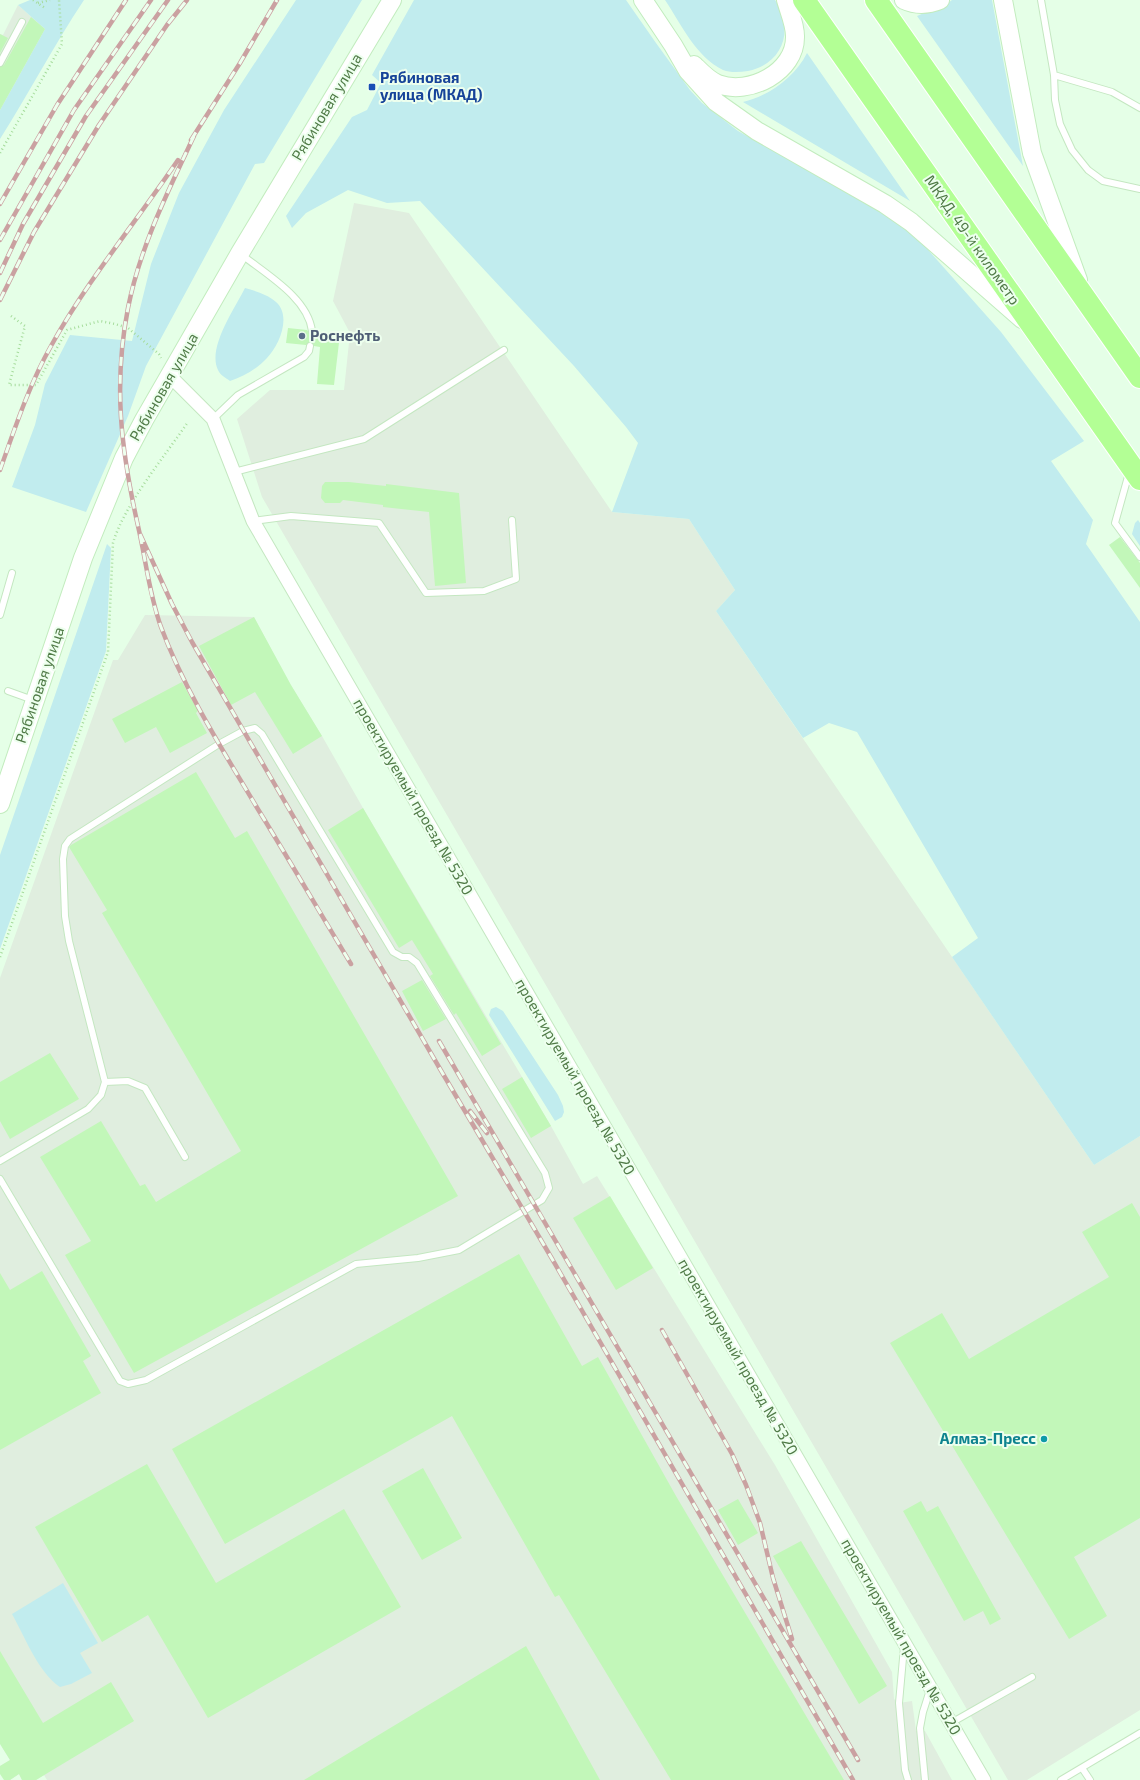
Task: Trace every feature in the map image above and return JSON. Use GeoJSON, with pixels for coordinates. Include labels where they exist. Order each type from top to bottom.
{"type":"FeatureCollection","features":[{"type":"Feature","properties":{"kind":"highway","name":"МКАД, 49-й километр"},"geometry":{"type":"LineString","coordinates":[[804,0],[1135,473]]}},
{"type":"Feature","properties":{"kind":"highway"},"geometry":{"type":"LineString","coordinates":[[876,0],[1140,377]]}},
{"type":"Feature","properties":{"kind":"street","name":"Рябиновая улица"},"geometry":{"type":"LineString","coordinates":[[0,804],[83,558],[124,458],[144,420],[240,253],[392,0]]}},
{"type":"Feature","properties":{"kind":"street"},"geometry":{"type":"LineString","coordinates":[[643,0],[695,81],[709,97],[757,131],[885,204],[911,222],[970,275],[1034,328]]}},
{"type":"Feature","properties":{"kind":"street"},"geometry":{"type":"LineString","coordinates":[[673,45],[707,78],[718,84],[739,88],[765,80],[784,65],[794,46],[795,29],[786,0]]}},
{"type":"Feature","properties":{"kind":"street"},"geometry":{"type":"LineString","coordinates":[[904,0],[917,4],[928,4],[940,0]]}},
{"type":"Feature","properties":{"kind":"street"},"geometry":{"type":"LineString","coordinates":[[1003,0],[1032,153],[1085,298]]}},
{"type":"Feature","properties":{"kind":"street","name":"проектируемый проезд № 5320"},"geometry":{"type":"LineString","coordinates":[[170,376],[213,419],[253,521],[984,1780]]}},
{"type":"Feature","properties":{"kind":"lane"},"geometry":{"type":"LineString","coordinates":[[1041,0],[1054,75],[1055,100],[1060,124],[1072,150],[1088,170],[1103,181],[1140,189]]}},
{"type":"Feature","properties":{"kind":"lane"},"geometry":{"type":"LineString","coordinates":[[0,63],[22,22]]}},
{"type":"Feature","properties":{"kind":"lane"},"geometry":{"type":"LineString","coordinates":[[1054,75],[1112,92],[1140,108]]}},
{"type":"Feature","properties":{"kind":"lane"},"geometry":{"type":"LineString","coordinates":[[240,253],[298,300],[308,316],[312,331]]}},
{"type":"Feature","properties":{"kind":"lane"},"geometry":{"type":"LineString","coordinates":[[213,419],[238,395],[304,357],[309,351],[310,346]]}},
{"type":"Feature","properties":{"kind":"lane"},"geometry":{"type":"LineString","coordinates":[[234,472],[364,439],[504,350]]}},
{"type":"Feature","properties":{"kind":"lane"},"geometry":{"type":"LineString","coordinates":[[1135,473],[1115,523],[1140,557]]}},
{"type":"Feature","properties":{"kind":"lane"},"geometry":{"type":"LineString","coordinates":[[253,521],[291,516],[379,523],[426,593],[484,591],[516,579],[512,520]]}},
{"type":"Feature","properties":{"kind":"lane"},"geometry":{"type":"LineString","coordinates":[[0,615],[12,573]]}},
{"type":"Feature","properties":{"kind":"lane"},"geometry":{"type":"LineString","coordinates":[[8,691],[34,700]]}},
{"type":"Feature","properties":{"kind":"lane"},"geometry":{"type":"LineString","coordinates":[[0,1161],[88,1109],[101,1095],[105,1082],[69,941],[64,902],[63,859],[65,846],[70,839],[219,744],[243,731],[255,728],[262,734],[393,952],[402,957],[409,957],[417,963],[545,1173],[549,1188],[542,1200],[459,1250],[418,1258],[356,1264],[146,1380],[128,1384],[120,1381],[0,1180]]}},
{"type":"Feature","properties":{"kind":"lane"},"geometry":{"type":"LineString","coordinates":[[105,1082],[128,1081],[144,1088],[185,1157]]}},
{"type":"Feature","properties":{"kind":"lane"},"geometry":{"type":"LineString","coordinates":[[905,1644],[899,1703],[908,1780]]}},
{"type":"Feature","properties":{"kind":"lane"},"geometry":{"type":"LineString","coordinates":[[951,1723],[1032,1677]]}},
{"type":"Feature","properties":{"kind":"lane"},"geometry":{"type":"LineString","coordinates":[[925,1780],[920,1728],[923,1712],[931,1689]]}},
{"type":"Feature","properties":{"kind":"lane"},"geometry":{"type":"LineString","coordinates":[[1061,1780],[1140,1733]]}},
{"type":"Feature","properties":{"kind":"lane"},"geometry":{"type":"LineString","coordinates":[[1082,1768],[1090,1780]]}},
{"type":"Feature","properties":{"kind":"path"},"geometry":{"type":"LineString","coordinates":[[33,0],[45,8]]}},
{"type":"Feature","properties":{"kind":"path"},"geometry":{"type":"LineString","coordinates":[[38,3],[50,0]]}},
{"type":"Feature","properties":{"kind":"path"},"geometry":{"type":"LineString","coordinates":[[0,153],[62,44],[59,0]]}},
{"type":"Feature","properties":{"kind":"path"},"geometry":{"type":"LineString","coordinates":[[11,316],[25,326],[8,385],[36,385],[67,330],[100,321],[128,328],[159,354],[170,376]]}},
{"type":"Feature","properties":{"kind":"path"},"geometry":{"type":"LineString","coordinates":[[0,957],[108,652],[115,536],[133,502],[188,422]]}},
{"type":"Feature","properties":{"kind":"shaded area"},"geometry":{"type":"Polygon","coordinates":[[[30,0],[84,0],[62,34],[0,139],[0,110],[45,29],[18,5],[30,0]]]}},
{"type":"Feature","properties":{"kind":"shaded area"},"geometry":{"type":"Polygon","coordinates":[[[296,0],[362,0],[264,163],[255,164],[146,366],[128,416],[86,512],[12,487],[35,425],[45,384],[70,335],[132,341],[151,264],[179,193],[224,110],[296,0]]]}},
{"type":"Feature","properties":{"kind":"shaded area"},"geometry":{"type":"Polygon","coordinates":[[[414,0],[626,0],[690,90],[702,103],[738,131],[874,207],[903,227],[922,243],[1001,332],[1084,441],[1051,461],[1093,520],[1086,544],[1140,622],[1140,1136],[1094,1165],[952,957],[978,938],[857,732],[829,723],[803,738],[716,611],[735,590],[689,519],[612,512],[638,443],[574,366],[420,201],[387,203],[348,190],[306,213],[292,228],[286,216],[352,117],[367,110],[381,83],[372,75],[414,0]]]}},
{"type":"Feature","properties":{"kind":"shaded area"},"geometry":{"type":"Polygon","coordinates":[[[665,0],[775,0],[781,11],[784,22],[782,44],[770,61],[760,67],[742,72],[723,70],[713,64],[697,48],[665,0]]]}},
{"type":"Feature","properties":{"kind":"shaded area"},"geometry":{"type":"Polygon","coordinates":[[[952,0],[992,0],[1023,166],[917,16],[952,0]]]}},
{"type":"Feature","properties":{"kind":"shaded area"},"geometry":{"type":"Polygon","coordinates":[[[18,5],[45,29],[0,110],[0,34],[3,35],[18,5]]]}},
{"type":"Feature","properties":{"kind":"shaded area"},"geometry":{"type":"Polygon","coordinates":[[[807,53],[910,201],[743,102],[762,95],[780,84],[796,70],[807,53]]]}},
{"type":"Feature","properties":{"kind":"shaded area"},"geometry":{"type":"Polygon","coordinates":[[[354,203],[409,213],[612,512],[689,519],[735,590],[716,611],[1094,1165],[1140,1136],[1140,1710],[1027,1780],[1008,1780],[262,497],[237,419],[270,390],[344,390],[350,333],[333,301],[354,203]]]}},
{"type":"Feature","properties":{"kind":"shaded area"},"geometry":{"type":"Polygon","coordinates":[[[245,288],[265,295],[276,302],[281,308],[283,315],[282,331],[276,346],[259,366],[230,381],[218,370],[216,351],[229,317],[245,288]]]}},
{"type":"Feature","properties":{"kind":"shaded area"},"geometry":{"type":"Polygon","coordinates":[[[1138,520],[1140,523],[1140,546],[1132,534],[1135,523],[1138,520]]]}},
{"type":"Feature","properties":{"kind":"shaded area"},"geometry":{"type":"Polygon","coordinates":[[[107,544],[111,548],[106,651],[0,949],[0,855],[107,544]]]}},
{"type":"Feature","properties":{"kind":"shaded area"},"geometry":{"type":"Polygon","coordinates":[[[145,615],[254,617],[287,679],[551,1126],[583,1184],[597,1176],[775,1465],[892,1672],[894,1699],[899,1703],[912,1701],[916,1731],[925,1731],[952,1780],[47,1780],[44,1775],[36,1780],[22,1780],[19,1774],[10,1780],[0,1766],[10,1760],[2,1747],[0,1730],[0,978],[113,660],[118,660],[145,615]]]}},
{"type":"Feature","properties":{"kind":"shaded area"},"geometry":{"type":"Polygon","coordinates":[[[496,1007],[503,1011],[558,1095],[564,1112],[562,1117],[555,1121],[489,1015],[491,1009],[496,1007]]]}},
{"type":"Feature","properties":{"kind":"shaded area"},"geometry":{"type":"Polygon","coordinates":[[[63,1583],[98,1643],[80,1653],[92,1673],[71,1684],[60,1687],[45,1672],[39,1663],[12,1614],[63,1583]]]}},
{"type":"Feature","properties":{"kind":"building"},"geometry":{"type":"Polygon","coordinates":[[[31,17],[45,29],[0,110],[0,67],[4,65],[31,17]]]}},
{"type":"Feature","properties":{"kind":"building"},"geometry":{"type":"Polygon","coordinates":[[[0,34],[8,38],[0,53],[0,34]]]}},
{"type":"Feature","properties":{"kind":"building"},"geometry":{"type":"Polygon","coordinates":[[[288,328],[307,330],[311,335],[315,334],[316,331],[340,334],[334,385],[317,384],[320,347],[314,346],[313,343],[310,342],[306,345],[286,343],[288,328]]]}},
{"type":"Feature","properties":{"kind":"building"},"geometry":{"type":"Polygon","coordinates":[[[325,482],[349,482],[386,486],[386,484],[459,493],[466,583],[435,586],[429,512],[383,507],[383,505],[343,500],[340,503],[325,503],[321,498],[322,486],[325,482]]]}},
{"type":"Feature","properties":{"kind":"building"},"geometry":{"type":"Polygon","coordinates":[[[1120,537],[1140,563],[1140,588],[1109,545],[1120,537]]]}},
{"type":"Feature","properties":{"kind":"building"},"geometry":{"type":"Polygon","coordinates":[[[254,617],[291,685],[322,736],[293,754],[255,692],[231,705],[199,646],[254,617]]]}},
{"type":"Feature","properties":{"kind":"building"},"geometry":{"type":"Polygon","coordinates":[[[182,682],[198,711],[196,713],[207,733],[170,753],[156,727],[125,743],[112,719],[182,682]]]}},
{"type":"Feature","properties":{"kind":"building"},"geometry":{"type":"Polygon","coordinates":[[[196,772],[235,838],[247,831],[458,1196],[134,1373],[65,1255],[91,1241],[40,1157],[101,1121],[140,1186],[145,1184],[156,1202],[241,1151],[102,913],[107,910],[69,847],[196,772]]]}},
{"type":"Feature","properties":{"kind":"building"},"geometry":{"type":"Polygon","coordinates":[[[363,808],[501,1044],[482,1056],[456,1013],[454,1015],[430,976],[433,974],[412,940],[399,948],[328,830],[363,808]]]}},
{"type":"Feature","properties":{"kind":"building"},"geometry":{"type":"Polygon","coordinates":[[[422,980],[446,1019],[423,1031],[402,991],[422,980]]]}},
{"type":"Feature","properties":{"kind":"building"},"geometry":{"type":"Polygon","coordinates":[[[50,1053],[79,1099],[10,1139],[0,1121],[0,1082],[50,1053]]]}},
{"type":"Feature","properties":{"kind":"building"},"geometry":{"type":"Polygon","coordinates":[[[522,1077],[551,1126],[531,1138],[502,1089],[522,1077]]]}},
{"type":"Feature","properties":{"kind":"building"},"geometry":{"type":"Polygon","coordinates":[[[610,1196],[653,1268],[616,1290],[573,1218],[610,1196]]]}},
{"type":"Feature","properties":{"kind":"building","name":"Алмаз-Пресс"},"geometry":{"type":"Polygon","coordinates":[[[1132,1203],[1140,1217],[1140,1518],[1074,1557],[1107,1616],[1069,1639],[890,1343],[942,1313],[969,1359],[1109,1277],[1082,1232],[1132,1203]]]}},
{"type":"Feature","properties":{"kind":"building"},"geometry":{"type":"Polygon","coordinates":[[[519,1254],[582,1366],[598,1357],[676,1496],[844,1780],[671,1780],[559,1595],[555,1597],[452,1416],[225,1544],[172,1449],[519,1254]]]}},
{"type":"Feature","properties":{"kind":"building"},"geometry":{"type":"Polygon","coordinates":[[[42,1271],[91,1356],[83,1361],[101,1393],[0,1450],[0,1273],[10,1290],[42,1271]]]}},
{"type":"Feature","properties":{"kind":"building"},"geometry":{"type":"Polygon","coordinates":[[[147,1464],[216,1583],[344,1509],[401,1607],[208,1718],[148,1615],[102,1642],[35,1527],[147,1464]]]}},
{"type":"Feature","properties":{"kind":"building"},"geometry":{"type":"Polygon","coordinates":[[[423,1468],[462,1538],[422,1560],[382,1491],[423,1468]]]}},
{"type":"Feature","properties":{"kind":"building"},"geometry":{"type":"Polygon","coordinates":[[[738,1499],[758,1533],[738,1545],[718,1510],[738,1499]]]}},
{"type":"Feature","properties":{"kind":"building"},"geometry":{"type":"Polygon","coordinates":[[[921,1501],[927,1512],[938,1506],[1001,1619],[990,1625],[983,1611],[964,1621],[903,1511],[921,1501]]]}},
{"type":"Feature","properties":{"kind":"building"},"geometry":{"type":"Polygon","coordinates":[[[801,1541],[887,1686],[859,1704],[773,1556],[801,1541]]]}},
{"type":"Feature","properties":{"kind":"building"},"geometry":{"type":"Polygon","coordinates":[[[526,1646],[600,1780],[304,1780],[526,1646]]]}},
{"type":"Feature","properties":{"kind":"building"},"geometry":{"type":"Polygon","coordinates":[[[0,1651],[43,1723],[111,1682],[134,1721],[36,1780],[22,1780],[19,1774],[10,1780],[4,1780],[0,1774],[0,1766],[10,1760],[0,1744],[0,1651]]]}},
{"type":"Feature","properties":{"kind":"railway"},"geometry":{"type":"LineString","coordinates":[[0,204],[57,105],[126,0]]}},
{"type":"Feature","properties":{"kind":"railway"},"geometry":{"type":"LineString","coordinates":[[0,240],[74,110],[151,0]]}},
{"type":"Feature","properties":{"kind":"railway"},"geometry":{"type":"LineString","coordinates":[[0,273],[23,224],[86,116],[168,0]]}},
{"type":"Feature","properties":{"kind":"railway"},"geometry":{"type":"LineString","coordinates":[[0,300],[34,232],[99,125],[167,25],[187,0]]}},
{"type":"Feature","properties":{"kind":"railway"},"geometry":{"type":"LineString","coordinates":[[191,140],[240,63],[277,0]]}},
{"type":"Feature","properties":{"kind":"railway"},"geometry":{"type":"LineString","coordinates":[[194,136],[147,241],[133,285],[123,336],[120,391],[121,417],[123,444],[132,498],[157,615],[170,650],[192,696],[217,741],[351,964]]}},
{"type":"Feature","properties":{"kind":"railway"},"geometry":{"type":"LineString","coordinates":[[0,470],[29,391],[51,346],[80,298],[178,160]]}},
{"type":"Feature","properties":{"kind":"railway"},"geometry":{"type":"LineString","coordinates":[[140,534],[172,604],[192,642],[551,1257],[853,1780]]}},
{"type":"Feature","properties":{"kind":"railway"},"geometry":{"type":"LineString","coordinates":[[439,1041],[858,1760]]}},
{"type":"Feature","properties":{"kind":"railway"},"geometry":{"type":"LineString","coordinates":[[470,1111],[487,1133]]}},
{"type":"Feature","properties":{"kind":"railway"},"geometry":{"type":"LineString","coordinates":[[662,1330],[732,1454],[746,1485],[760,1523],[773,1578],[792,1639]]}},
{"type":"Feature","properties":{"kind":"place","name":"Рябиновая улица (МКАД)"},"geometry":{"type":"Point","coordinates":[372,87]}},
{"type":"Feature","properties":{"kind":"place","name":"Роснефть"},"geometry":{"type":"Point","coordinates":[302,336]}},
{"type":"Feature","properties":{"kind":"place","name":"Алмаз-Пресс"},"geometry":{"type":"Point","coordinates":[1044,1439]}}]}
